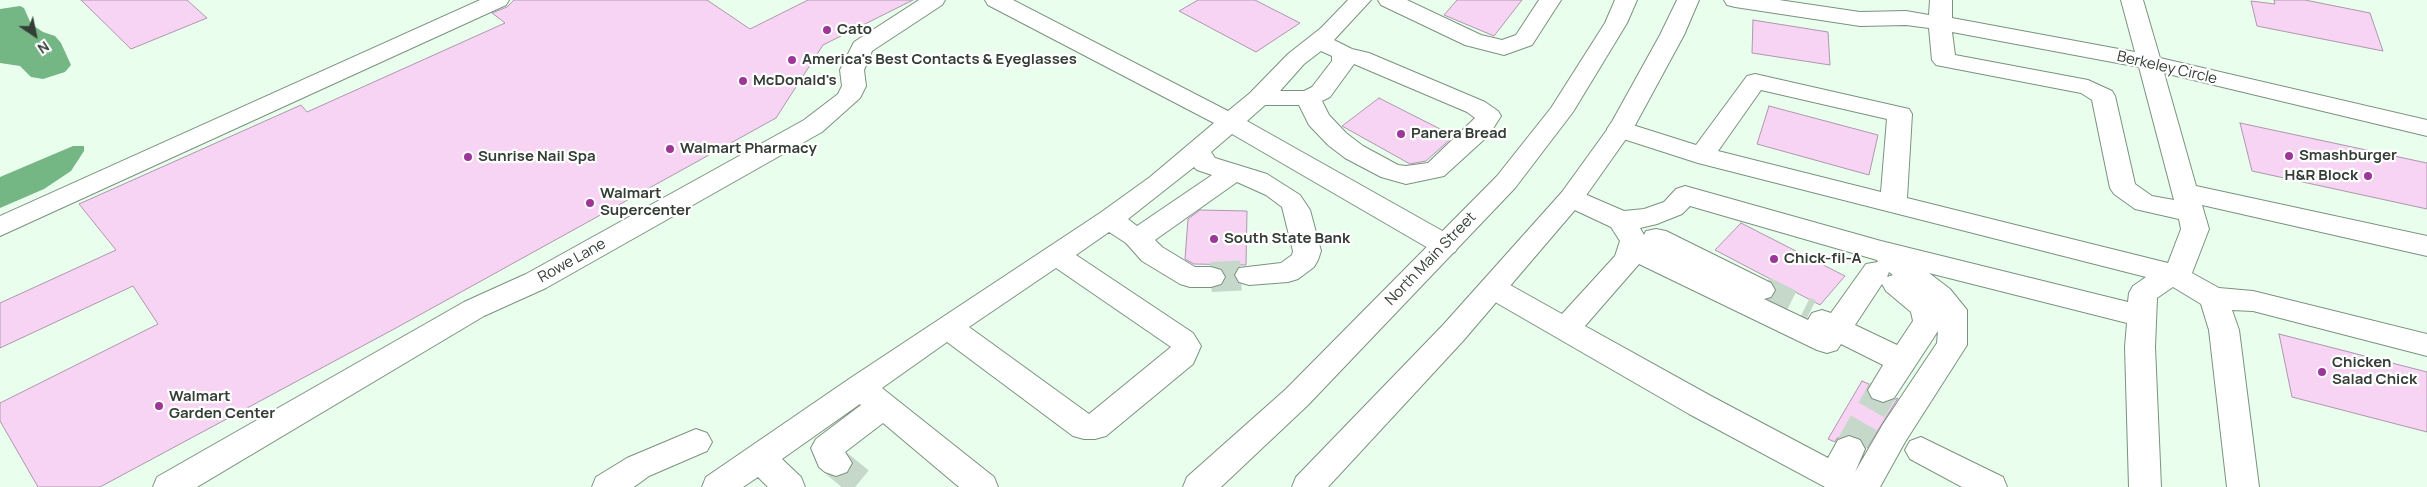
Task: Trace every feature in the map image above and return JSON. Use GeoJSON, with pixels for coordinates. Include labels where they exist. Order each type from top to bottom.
{"type":"FeatureCollection","features":[{"type":"Feature","properties":{"kind":"main road"},"geometry":{"type":"LineString","coordinates":[[0,228],[498,0]]}},
{"type":"Feature","properties":{"kind":"main road","name":"Rowe Lane"},"geometry":{"type":"LineString","coordinates":[[169,487],[474,309],[536,281],[813,126],[848,98],[854,86],[852,70],[862,47],[934,0]]}},
{"type":"Feature","properties":{"kind":"main road"},"geometry":{"type":"LineString","coordinates":[[996,0],[1232,123],[1445,245]]}},
{"type":"Feature","properties":{"kind":"main road"},"geometry":{"type":"LineString","coordinates":[[836,463],[830,458],[828,448],[872,397],[948,326],[1110,219],[1197,152],[1259,98],[1296,59],[1345,18],[1360,0]]}},
{"type":"Feature","properties":{"kind":"main road"},"geometry":{"type":"LineString","coordinates":[[1388,0],[1473,40],[1504,48],[1524,40],[1550,0]]}},
{"type":"Feature","properties":{"kind":"main road","name":"North Main Street"},"geometry":{"type":"LineString","coordinates":[[1199,487],[1297,397],[1506,182],[1560,112],[1616,23],[1626,0]]}},
{"type":"Feature","properties":{"kind":"main road"},"geometry":{"type":"LineString","coordinates":[[1308,487],[1493,288],[1571,198],[1620,130],[1672,35],[1688,0]]}},
{"type":"Feature","properties":{"kind":"main road","name":"Berkeley Circle"},"geometry":{"type":"LineString","coordinates":[[1735,0],[1860,19],[1906,18],[1940,12],[2427,128]]}},
{"type":"Feature","properties":{"kind":"main road","name":"Berkeley Circle"},"geometry":{"type":"LineString","coordinates":[[1869,0],[1906,18]]}},
{"type":"Feature","properties":{"kind":"main road"},"geometry":{"type":"LineString","coordinates":[[2132,0],[2195,229],[2180,269],[2143,293],[2140,347],[2145,487]]}},
{"type":"Feature","properties":{"kind":"main road"},"geometry":{"type":"LineString","coordinates":[[1940,12],[1944,60],[2088,87],[2103,96],[2123,188],[2144,203],[2188,203],[2427,246]]}},
{"type":"Feature","properties":{"kind":"main road"},"geometry":{"type":"LineString","coordinates":[[1308,98],[1318,119],[1337,139],[1354,152],[1390,172],[1406,176],[1435,170],[1442,165],[1480,129],[1489,116],[1476,107],[1361,58],[1344,55],[1334,47],[1317,42]]}},
{"type":"Feature","properties":{"kind":"main road"},"geometry":{"type":"LineString","coordinates":[[1259,98],[1308,98],[1321,92],[1344,61],[1344,55]]}},
{"type":"Feature","properties":{"kind":"main road"},"geometry":{"type":"LineString","coordinates":[[1702,155],[1755,81],[1900,114],[1893,203]]}},
{"type":"Feature","properties":{"kind":"main road"},"geometry":{"type":"LineString","coordinates":[[1620,130],[1702,155],[2172,274],[2214,298],[2254,301],[2427,345]]}},
{"type":"Feature","properties":{"kind":"main road"},"geometry":{"type":"LineString","coordinates":[[1197,152],[1206,164],[1258,180],[1291,201],[1297,210],[1307,251],[1304,260],[1288,272],[1249,275]]}},
{"type":"Feature","properties":{"kind":"main road"},"geometry":{"type":"LineString","coordinates":[[1136,237],[1148,234],[1232,173]]}},
{"type":"Feature","properties":{"kind":"main road"},"geometry":{"type":"LineString","coordinates":[[1571,198],[1621,220],[1648,218],[1679,202],[1791,225],[1807,240],[1879,261],[2141,316]]}},
{"type":"Feature","properties":{"kind":"main road"},"geometry":{"type":"LineString","coordinates":[[1566,328],[1641,250],[1679,202]]}},
{"type":"Feature","properties":{"kind":"main road"},"geometry":{"type":"LineString","coordinates":[[1110,219],[1136,237],[1152,254],[1190,277],[1211,277]]}},
{"type":"Feature","properties":{"kind":"main road"},"geometry":{"type":"LineString","coordinates":[[1621,220],[1641,250],[1827,342],[1879,261]]}},
{"type":"Feature","properties":{"kind":"main road"},"geometry":{"type":"LineString","coordinates":[[1641,250],[1763,291]]}},
{"type":"Feature","properties":{"kind":"main road"},"geometry":{"type":"LineString","coordinates":[[948,326],[1084,427],[1095,427],[1182,356],[1186,346],[1183,341],[1055,254]]}},
{"type":"Feature","properties":{"kind":"main road"},"geometry":{"type":"LineString","coordinates":[[1879,261],[1892,280],[1924,307],[1928,322],[1883,390]]}},
{"type":"Feature","properties":{"kind":"main road"},"geometry":{"type":"LineString","coordinates":[[1863,487],[1894,433],[1952,345],[1953,310],[1940,296],[1879,261]]}},
{"type":"Feature","properties":{"kind":"main road"},"geometry":{"type":"LineString","coordinates":[[1493,288],[1700,405],[1844,482],[1849,449]]}},
{"type":"Feature","properties":{"kind":"main road"},"geometry":{"type":"LineString","coordinates":[[2214,298],[2224,330],[2243,487]]}},
{"type":"Feature","properties":{"kind":"main road"},"geometry":{"type":"LineString","coordinates":[[1809,314],[1901,361]]}},
{"type":"Feature","properties":{"kind":"main road"},"geometry":{"type":"LineString","coordinates":[[718,487],[760,458],[872,397]]}},
{"type":"Feature","properties":{"kind":"main road"},"geometry":{"type":"LineString","coordinates":[[872,397],[982,487]]}},
{"type":"Feature","properties":{"kind":"main road"},"geometry":{"type":"LineString","coordinates":[[608,487],[638,467],[696,442]]}},
{"type":"Feature","properties":{"kind":"main road"},"geometry":{"type":"LineString","coordinates":[[1922,450],[1991,487]]}},
{"type":"Feature","properties":{"kind":"main road"},"geometry":{"type":"LineString","coordinates":[[760,458],[789,487]]}},
{"type":"Feature","properties":{"kind":"shaded area"},"geometry":{"type":"Polygon","coordinates":[[[20,6],[24,8],[31,24],[43,32],[55,36],[61,43],[71,65],[65,72],[43,79],[31,77],[20,66],[0,63],[0,9],[20,6]]]}},
{"type":"Feature","properties":{"kind":"shaded area"},"geometry":{"type":"Polygon","coordinates":[[[73,146],[84,146],[84,151],[71,171],[44,189],[0,208],[0,177],[73,146]]]}},
{"type":"Feature","properties":{"kind":"building"},"geometry":{"type":"Polygon","coordinates":[[[81,0],[187,0],[207,18],[131,49],[81,0]]]}},
{"type":"Feature","properties":{"kind":"building"},"geometry":{"type":"Polygon","coordinates":[[[514,0],[707,0],[750,29],[808,0],[913,0],[823,45],[776,118],[396,328],[100,487],[38,487],[0,421],[0,403],[158,324],[133,286],[0,348],[0,303],[116,250],[79,204],[301,105],[307,112],[505,23],[492,13],[507,7],[514,0]]]}},
{"type":"Feature","properties":{"kind":"building"},"geometry":{"type":"Polygon","coordinates":[[[1198,0],[1255,0],[1300,23],[1256,52],[1179,11],[1198,0]]]}},
{"type":"Feature","properties":{"kind":"building"},"geometry":{"type":"Polygon","coordinates":[[[1457,0],[1522,0],[1494,36],[1444,15],[1457,0]]]}},
{"type":"Feature","properties":{"kind":"building"},"geometry":{"type":"Polygon","coordinates":[[[2274,0],[2305,0],[2370,13],[2383,51],[2257,26],[2251,1],[2275,4],[2274,0]]]}},
{"type":"Feature","properties":{"kind":"building"},"geometry":{"type":"Polygon","coordinates":[[[1753,20],[1828,32],[1830,65],[1752,53],[1753,20]]]}},
{"type":"Feature","properties":{"kind":"building"},"geometry":{"type":"Polygon","coordinates":[[[1379,98],[1454,136],[1426,161],[1410,164],[1342,126],[1379,98]]]}},
{"type":"Feature","properties":{"kind":"building"},"geometry":{"type":"Polygon","coordinates":[[[1769,106],[1878,135],[1869,175],[1757,144],[1769,106]]]}},
{"type":"Feature","properties":{"kind":"building"},"geometry":{"type":"Polygon","coordinates":[[[2240,123],[2427,163],[2427,209],[2252,171],[2240,123]]]}},
{"type":"Feature","properties":{"kind":"building"},"geometry":{"type":"Polygon","coordinates":[[[1200,210],[1247,211],[1246,265],[1194,264],[1185,259],[1188,219],[1200,210]]]}},
{"type":"Feature","properties":{"kind":"building"},"geometry":{"type":"Polygon","coordinates":[[[1741,223],[1845,276],[1820,305],[1715,250],[1741,223]]]}},
{"type":"Feature","properties":{"kind":"building"},"geometry":{"type":"Polygon","coordinates":[[[2279,334],[2427,372],[2427,432],[2292,397],[2279,334]]]}},
{"type":"Feature","properties":{"kind":"building"},"geometry":{"type":"Polygon","coordinates":[[[1862,381],[1869,384],[1866,391],[1871,400],[1884,404],[1898,398],[1867,448],[1861,438],[1850,434],[1837,438],[1835,442],[1828,439],[1862,381]]]}},
{"type":"Feature","properties":{"kind":"tunnel"},"geometry":{"type":"LineString","coordinates":[[1211,277],[1249,275]]}},
{"type":"Feature","properties":{"kind":"tunnel"},"geometry":{"type":"LineString","coordinates":[[1763,291],[1809,314]]}},
{"type":"Feature","properties":{"kind":"tunnel"},"geometry":{"type":"LineString","coordinates":[[1849,449],[1883,390]]}},
{"type":"Feature","properties":{"kind":"tunnel"},"geometry":{"type":"LineString","coordinates":[[836,463],[865,487]]}},
{"type":"Feature","properties":{"kind":"place","name":"Cato"},"geometry":{"type":"Point","coordinates":[827,30]}},
{"type":"Feature","properties":{"kind":"place","name":"America's Best Contacts & Eyeglasses"},"geometry":{"type":"Point","coordinates":[792,60]}},
{"type":"Feature","properties":{"kind":"place","name":"McDonald's"},"geometry":{"type":"Point","coordinates":[743,81]}},
{"type":"Feature","properties":{"kind":"place","name":"Panera Bread"},"geometry":{"type":"Point","coordinates":[1401,134]}},
{"type":"Feature","properties":{"kind":"place","name":"Walmart Pharmacy"},"geometry":{"type":"Point","coordinates":[670,149]}},
{"type":"Feature","properties":{"kind":"place","name":"Smashburger"},"geometry":{"type":"Point","coordinates":[2289,156]}},
{"type":"Feature","properties":{"kind":"place","name":"Sunrise Nail Spa"},"geometry":{"type":"Point","coordinates":[468,157]}},
{"type":"Feature","properties":{"kind":"place","name":"H&R Block"},"geometry":{"type":"Point","coordinates":[2368,176]}},
{"type":"Feature","properties":{"kind":"place","name":"Walmart Supercenter"},"geometry":{"type":"Point","coordinates":[590,203]}},
{"type":"Feature","properties":{"kind":"place","name":"South State Bank"},"geometry":{"type":"Point","coordinates":[1214,239]}},
{"type":"Feature","properties":{"kind":"place","name":"Chick-fil-A"},"geometry":{"type":"Point","coordinates":[1774,259]}},
{"type":"Feature","properties":{"kind":"place","name":"Chicken Salad Chick"},"geometry":{"type":"Point","coordinates":[2322,372]}},
{"type":"Feature","properties":{"kind":"place","name":"Walmart Garden Center"},"geometry":{"type":"Point","coordinates":[159,406]}}]}
